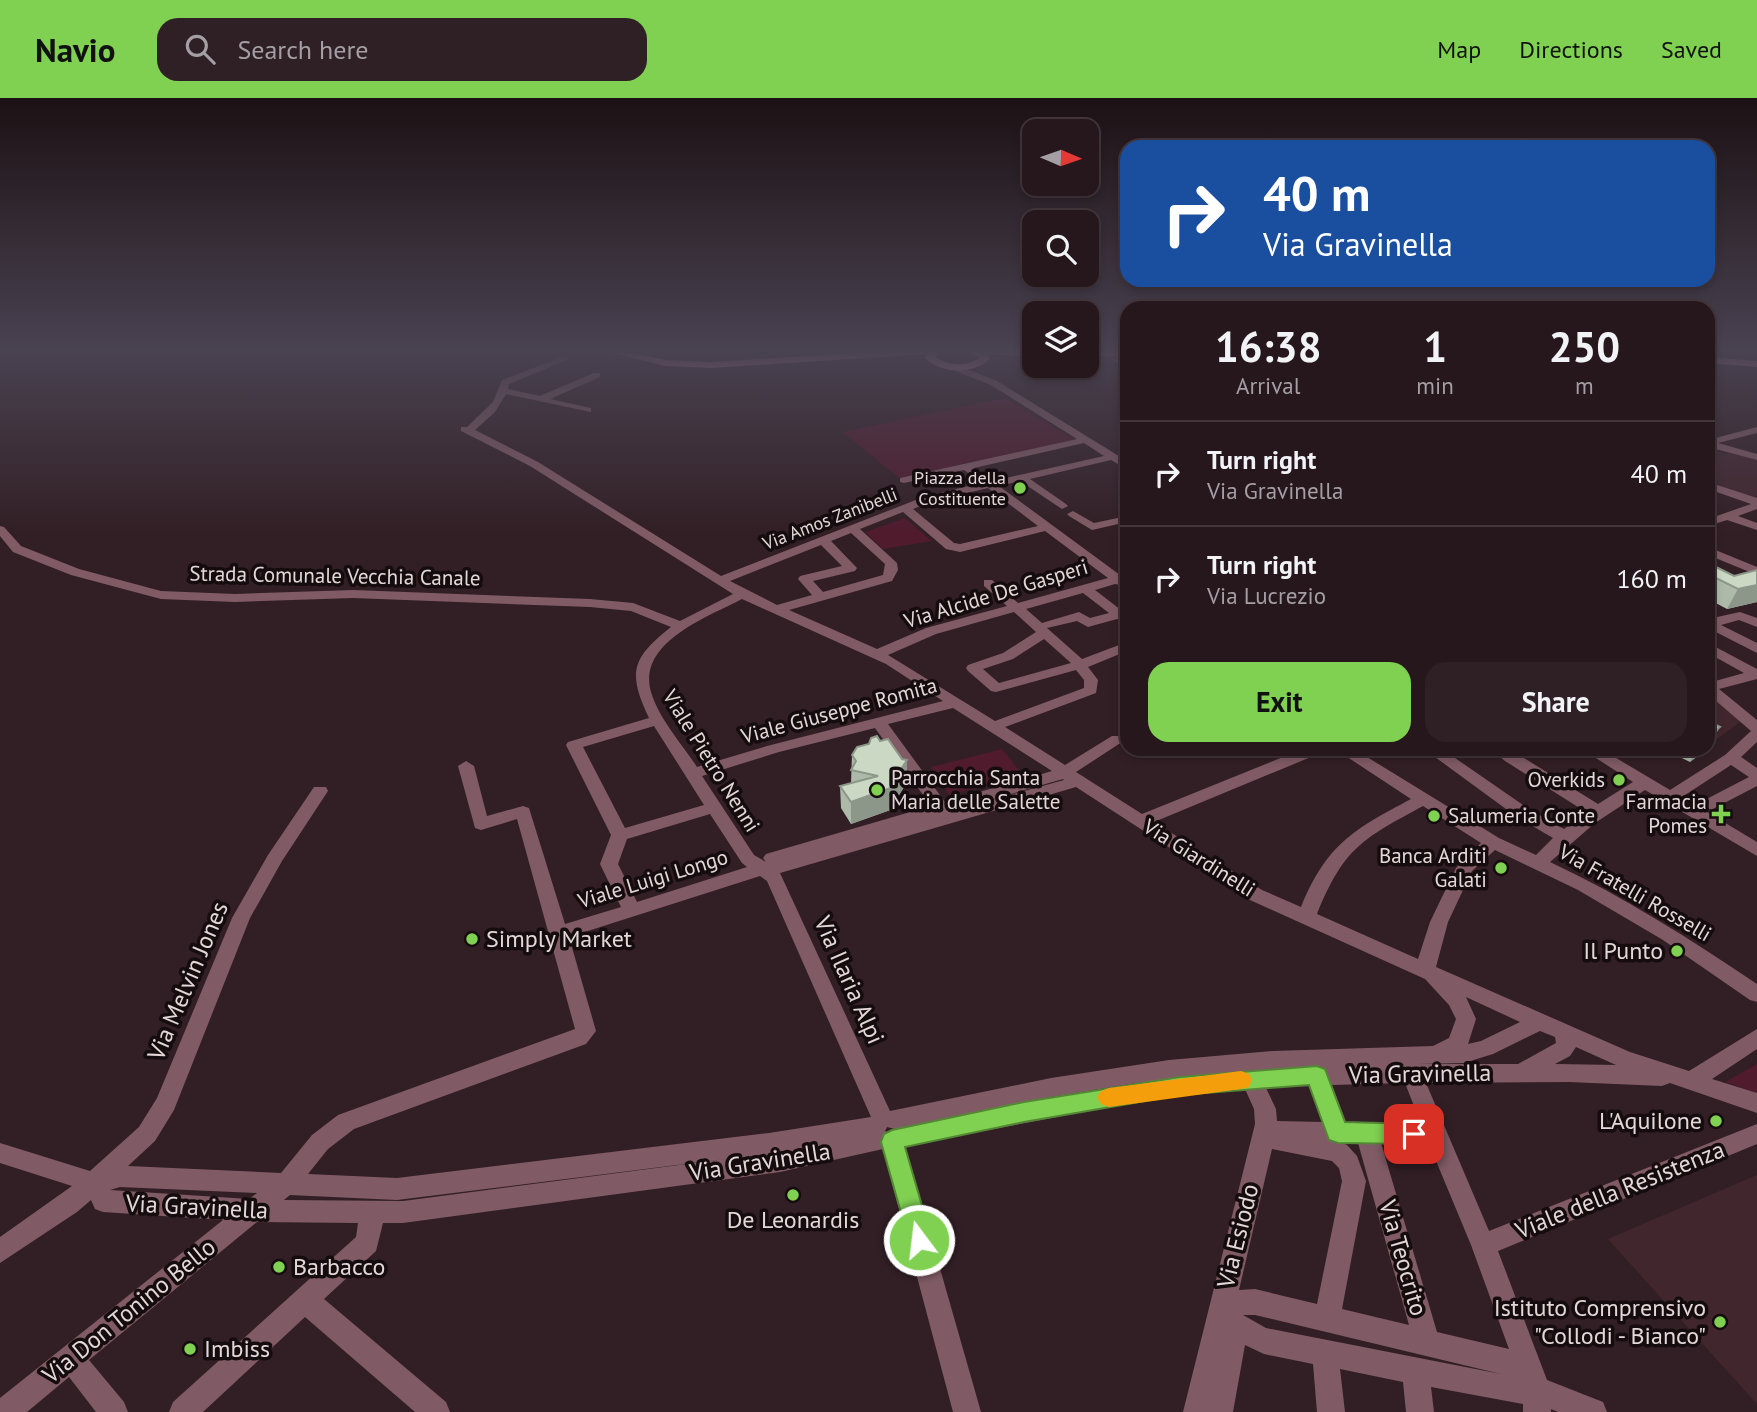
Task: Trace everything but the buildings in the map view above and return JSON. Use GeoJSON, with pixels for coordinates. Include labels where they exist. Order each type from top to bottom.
{"type":"FeatureCollection","features":[{"type":"Feature","properties":{"kind":"street","name":"Via Giardinelli"},"geometry":{"type":"LineString","coordinates":[[491,410],[466,430],[534,464],[742,594],[878,654],[1256,895],[1624,1059],[1757,1103]]}},
{"type":"Feature","properties":{"kind":"street"},"geometry":{"type":"LineString","coordinates":[[1038,410],[1120,462]]}},
{"type":"Feature","properties":{"kind":"street"},"geometry":{"type":"LineString","coordinates":[[1715,443],[1757,430]]}},
{"type":"Feature","properties":{"kind":"street"},"geometry":{"type":"LineString","coordinates":[[904,480],[1085,440]]}},
{"type":"Feature","properties":{"kind":"street"},"geometry":{"type":"LineString","coordinates":[[1715,447],[1757,457]]}},
{"type":"Feature","properties":{"kind":"street"},"geometry":{"type":"LineString","coordinates":[[990,484],[1112,457]]}},
{"type":"Feature","properties":{"kind":"street"},"geometry":{"type":"LineString","coordinates":[[967,467],[1120,578]]}},
{"type":"Feature","properties":{"kind":"street"},"geometry":{"type":"LineString","coordinates":[[1021,477],[1062,506]]}},
{"type":"Feature","properties":{"kind":"street","name":"Via Amos Zanibelli"},"geometry":{"type":"LineString","coordinates":[[720,580],[930,498],[990,484]]}},
{"type":"Feature","properties":{"kind":"street"},"geometry":{"type":"LineString","coordinates":[[1715,488],[1757,503]]}},
{"type":"Feature","properties":{"kind":"street"},"geometry":{"type":"LineString","coordinates":[[1715,521],[1757,503]]}},
{"type":"Feature","properties":{"kind":"street"},"geometry":{"type":"LineString","coordinates":[[906,509],[950,546],[960,548],[1048,527]]}},
{"type":"Feature","properties":{"kind":"street"},"geometry":{"type":"LineString","coordinates":[[1073,514],[1092,527],[1120,521]]}},
{"type":"Feature","properties":{"kind":"street"},"geometry":{"type":"LineString","coordinates":[[1715,514],[1757,527]]}},
{"type":"Feature","properties":{"kind":"street","name":"Strada Comunale Vecchia Canale"},"geometry":{"type":"LineString","coordinates":[[0,529],[17,549],[44,561],[75,572],[161,594],[235,598],[354,594],[590,603],[633,607],[681,626]]}},
{"type":"Feature","properties":{"kind":"street"},"geometry":{"type":"LineString","coordinates":[[778,609],[888,578],[892,570],[891,564],[853,529]]}},
{"type":"Feature","properties":{"kind":"street"},"geometry":{"type":"LineString","coordinates":[[820,595],[804,579],[851,568],[823,540]]}},
{"type":"Feature","properties":{"kind":"street"},"geometry":{"type":"LineString","coordinates":[[1715,553],[1754,567]]}},
{"type":"Feature","properties":{"kind":"street","name":"Via Alcide De Gasperi"},"geometry":{"type":"LineString","coordinates":[[878,654],[931,631],[1014,607],[1120,582]]}},
{"type":"Feature","properties":{"kind":"street"},"geometry":{"type":"LineString","coordinates":[[988,583],[1014,607],[1046,628],[1091,680],[1091,690],[992,727]]}},
{"type":"Feature","properties":{"kind":"street"},"geometry":{"type":"LineString","coordinates":[[1086,589],[1120,613]]}},
{"type":"Feature","properties":{"kind":"street","name":"Viale Pietro Nenni"},"geometry":{"type":"LineString","coordinates":[[742,594],[681,626],[657,645],[642,668],[644,692],[658,720],[695,773],[748,859],[761,869]]}},
{"type":"Feature","properties":{"kind":"street"},"geometry":{"type":"LineString","coordinates":[[1120,617],[1088,623],[1079,616],[1046,628],[1008,656],[973,668],[996,688],[1080,665],[1120,649]]}},
{"type":"Feature","properties":{"kind":"street"},"geometry":{"type":"LineString","coordinates":[[1715,622],[1740,616],[1756,623]]}},
{"type":"Feature","properties":{"kind":"street"},"geometry":{"type":"LineString","coordinates":[[1715,627],[1757,649]]}},
{"type":"Feature","properties":{"kind":"street"},"geometry":{"type":"LineString","coordinates":[[1715,651],[1757,675]]}},
{"type":"Feature","properties":{"kind":"street"},"geometry":{"type":"LineString","coordinates":[[1008,656],[1031,677]]}},
{"type":"Feature","properties":{"kind":"street"},"geometry":{"type":"LineString","coordinates":[[1715,685],[1757,675]]}},
{"type":"Feature","properties":{"kind":"street"},"geometry":{"type":"LineString","coordinates":[[1670,797],[1731,758],[1755,736],[1715,694]]}},
{"type":"Feature","properties":{"kind":"street","name":"Viale Giuseppe Romita"},"geometry":{"type":"LineString","coordinates":[[695,773],[773,749],[954,703]]}},
{"type":"Feature","properties":{"kind":"street"},"geometry":{"type":"LineString","coordinates":[[632,911],[609,863],[620,835],[575,745],[658,720]]}},
{"type":"Feature","properties":{"kind":"street"},"geometry":{"type":"LineString","coordinates":[[878,722],[945,814]]}},
{"type":"Feature","properties":{"kind":"street","name":"Viale Luigi Longo"},"geometry":{"type":"LineString","coordinates":[[559,933],[761,869],[779,867],[1071,777],[1117,739]]}},
{"type":"Feature","properties":{"kind":"street"},"geometry":{"type":"LineString","coordinates":[[1140,821],[1282,756]]}},
{"type":"Feature","properties":{"kind":"street","name":"Via Fratelli Rosselli"},"geometry":{"type":"LineString","coordinates":[[1354,756],[1493,842],[1584,885],[1670,935],[1757,995]]}},
{"type":"Feature","properties":{"kind":"street"},"geometry":{"type":"LineString","coordinates":[[1442,756],[1523,813],[1563,836]]}},
{"type":"Feature","properties":{"kind":"street"},"geometry":{"type":"LineString","coordinates":[[1507,756],[1596,811]]}},
{"type":"Feature","properties":{"kind":"street"},"geometry":{"type":"LineString","coordinates":[[1602,756],[1757,849]]}},
{"type":"Feature","properties":{"kind":"street"},"geometry":{"type":"LineString","coordinates":[[1695,812],[1754,782],[1731,758]]}},
{"type":"Feature","properties":{"kind":"street"},"geometry":{"type":"LineString","coordinates":[[466,766],[481,824],[523,812],[559,933]]}},
{"type":"Feature","properties":{"kind":"street"},"geometry":{"type":"LineString","coordinates":[[1538,863],[1563,836],[1596,811],[1646,782]]}},
{"type":"Feature","properties":{"kind":"street","name":"Via Melvin Jones"},"geometry":{"type":"LineString","coordinates":[[0,1251],[69,1204],[147,1134],[166,1103],[241,918],[274,859],[320,791]]}},
{"type":"Feature","properties":{"kind":"street"},"geometry":{"type":"LineString","coordinates":[[1306,918],[1323,877],[1340,853],[1388,819],[1423,799]]}},
{"type":"Feature","properties":{"kind":"street"},"geometry":{"type":"LineString","coordinates":[[620,835],[715,807]]}},
{"type":"Feature","properties":{"kind":"street"},"geometry":{"type":"LineString","coordinates":[[1425,970],[1439,922],[1465,868],[1493,842]]}},
{"type":"Feature","properties":{"kind":"street","name":"Via Ilaria Alpi"},"geometry":{"type":"LineString","coordinates":[[761,869],[774,877],[888,1130],[967,1412]]}},
{"type":"Feature","properties":{"kind":"street","name":"Via Don Tonino Bello"},"geometry":{"type":"LineString","coordinates":[[5,1412],[286,1184],[320,1142],[346,1122],[579,1038],[586,1031],[559,933]]}},
{"type":"Feature","properties":{"kind":"street","name":"Via Gravinella"},"geometry":{"type":"LineString","coordinates":[[1247,1071],[1317,1075],[1408,1065],[1458,1044],[1466,1019],[1457,1000],[1425,970]]}},
{"type":"Feature","properties":{"kind":"street","name":"Via Gravinella"},"geometry":{"type":"LineString","coordinates":[[1434,1055],[1464,1054],[1486,1048],[1538,1022]]}},
{"type":"Feature","properties":{"kind":"street"},"geometry":{"type":"LineString","coordinates":[[1517,1072],[1543,1063],[1563,1051],[1567,1044],[1564,1032]]}},
{"type":"Feature","properties":{"kind":"street"},"geometry":{"type":"LineString","coordinates":[[1693,1080],[1757,1038]]}},
{"type":"Feature","properties":{"kind":"street"},"geometry":{"type":"LineString","coordinates":[[1408,1065],[1483,1245],[1537,1401]]}},
{"type":"Feature","properties":{"kind":"street","name":"Via Gravinella"},"geometry":{"type":"LineString","coordinates":[[888,1130],[780,1162],[372,1214],[253,1211],[103,1202],[95,1183],[120,1176],[404,1188],[888,1130],[1180,1086],[1247,1071],[1408,1065],[1517,1072],[1625,1074],[1693,1080]]}},
{"type":"Feature","properties":{"kind":"street","name":"Via Esiodo"},"geometry":{"type":"LineString","coordinates":[[1197,1412],[1263,1134],[1265,1109],[1247,1071]]}},
{"type":"Feature","properties":{"kind":"street"},"geometry":{"type":"LineString","coordinates":[[1317,1075],[1338,1132]]}},
{"type":"Feature","properties":{"kind":"street","name":"Via Teocrito"},"geometry":{"type":"LineString","coordinates":[[1367,1133],[1427,1342]]}},
{"type":"Feature","properties":{"kind":"street"},"geometry":{"type":"LineString","coordinates":[[1263,1134],[1437,1134]]}},
{"type":"Feature","properties":{"kind":"street"},"geometry":{"type":"LineString","coordinates":[[1263,1134],[1339,1152],[1349,1163],[1354,1181],[1327,1318]]}},
{"type":"Feature","properties":{"kind":"street","name":"Viale della Resistenza"},"geometry":{"type":"LineString","coordinates":[[1483,1245],[1757,1134]]}},
{"type":"Feature","properties":{"kind":"street"},"geometry":{"type":"LineString","coordinates":[[0,1153],[95,1183]]}},
{"type":"Feature","properties":{"kind":"street"},"geometry":{"type":"LineString","coordinates":[[1349,1163],[1376,1166]]}},
{"type":"Feature","properties":{"kind":"street"},"geometry":{"type":"LineString","coordinates":[[183,1412],[367,1243],[372,1214]]}},
{"type":"Feature","properties":{"kind":"street"},"geometry":{"type":"LineString","coordinates":[[305,1300],[436,1412]]}},
{"type":"Feature","properties":{"kind":"street"},"geometry":{"type":"LineString","coordinates":[[1537,1401],[1519,1369],[1502,1360],[1255,1302],[1237,1303],[1219,1312],[1239,1329],[1264,1341],[1519,1391],[1537,1401],[1593,1412]]}},
{"type":"Feature","properties":{"kind":"street"},"geometry":{"type":"LineString","coordinates":[[1219,1412],[1232,1342]]}},
{"type":"Feature","properties":{"kind":"street"},"geometry":{"type":"LineString","coordinates":[[1325,1353],[1331,1412]]}},
{"type":"Feature","properties":{"kind":"street"},"geometry":{"type":"LineString","coordinates":[[71,1359],[114,1412]]}},
{"type":"Feature","properties":{"kind":"street"},"geometry":{"type":"LineString","coordinates":[[1415,1371],[1420,1412]]}},
{"type":"Feature","properties":{"kind":"shaded area"},"geometry":{"type":"Polygon","coordinates":[[[946,410],[1026,410],[1075,440],[899,478],[843,432],[946,410]]]}},
{"type":"Feature","properties":{"kind":"shaded area"},"geometry":{"type":"Polygon","coordinates":[[[1715,451],[1757,459],[1757,499],[1715,484],[1715,451]]]}},
{"type":"Feature","properties":{"kind":"shaded area"},"geometry":{"type":"Polygon","coordinates":[[[905,518],[932,541],[883,549],[865,532],[905,518]]]}},
{"type":"Feature","properties":{"kind":"shaded area"},"geometry":{"type":"Polygon","coordinates":[[[1715,699],[1741,721],[1715,741],[1715,699]]]}},
{"type":"Feature","properties":{"kind":"shaded area"},"geometry":{"type":"Polygon","coordinates":[[[1002,749],[1023,775],[949,795],[931,767],[1002,749]]]}},
{"type":"Feature","properties":{"kind":"shaded area"},"geometry":{"type":"Polygon","coordinates":[[[1757,1064],[1757,1093],[1725,1082],[1757,1064]]]}},
{"type":"Feature","properties":{"kind":"shaded area","name":"Istituto Comprensivo \"Collodi - Bianco\""},"geometry":{"type":"Polygon","coordinates":[[[1757,1175],[1757,1404],[1608,1239],[1757,1175]]]}},
{"type":"Feature","properties":{"kind":"slow traffic"},"geometry":{"type":"LineString","coordinates":[[1109,1097],[1241,1080]]}},
{"type":"Feature","properties":{"kind":"place","name":"Piazza della Costituente"},"geometry":{"type":"Point","coordinates":[1020,488]}},
{"type":"Feature","properties":{"kind":"place","name":"Overkids"},"geometry":{"type":"Point","coordinates":[1619,780]}},
{"type":"Feature","properties":{"kind":"place","name":"Parrocchia Santa Maria delle Salette"},"geometry":{"type":"Point","coordinates":[877,790]}},
{"type":"Feature","properties":{"kind":"place","name":"Farmacia Pomes"},"geometry":{"type":"Point","coordinates":[1721,814]}},
{"type":"Feature","properties":{"kind":"place","name":"Salumeria Conte"},"geometry":{"type":"Point","coordinates":[1434,816]}},
{"type":"Feature","properties":{"kind":"place","name":"Banca Arditi Galati"},"geometry":{"type":"Point","coordinates":[1501,868]}},
{"type":"Feature","properties":{"kind":"place","name":"Simply Market"},"geometry":{"type":"Point","coordinates":[472,939]}},
{"type":"Feature","properties":{"kind":"place","name":"Il Punto"},"geometry":{"type":"Point","coordinates":[1677,951]}},
{"type":"Feature","properties":{"kind":"place","name":"L'Aquilone"},"geometry":{"type":"Point","coordinates":[1716,1121]}},
{"type":"Feature","properties":{"kind":"place","name":"De Leonardis"},"geometry":{"type":"Point","coordinates":[793,1195]}},
{"type":"Feature","properties":{"kind":"place","name":"Barbacco"},"geometry":{"type":"Point","coordinates":[279,1267]}},
{"type":"Feature","properties":{"kind":"place","name":"Istituto Comprensivo \"Collodi - Bianco\""},"geometry":{"type":"Point","coordinates":[1720,1322]}},
{"type":"Feature","properties":{"kind":"place","name":"Imbiss"},"geometry":{"type":"Point","coordinates":[190,1349]}},
{"type":"Feature","properties":{"kind":"route"},"geometry":{"type":"LineString","coordinates":[[919,1240],[892,1142],[900,1138],[1024,1112],[1180,1086],[1301,1075],[1317,1075],[1338,1132],[1414,1134]]}}]}
